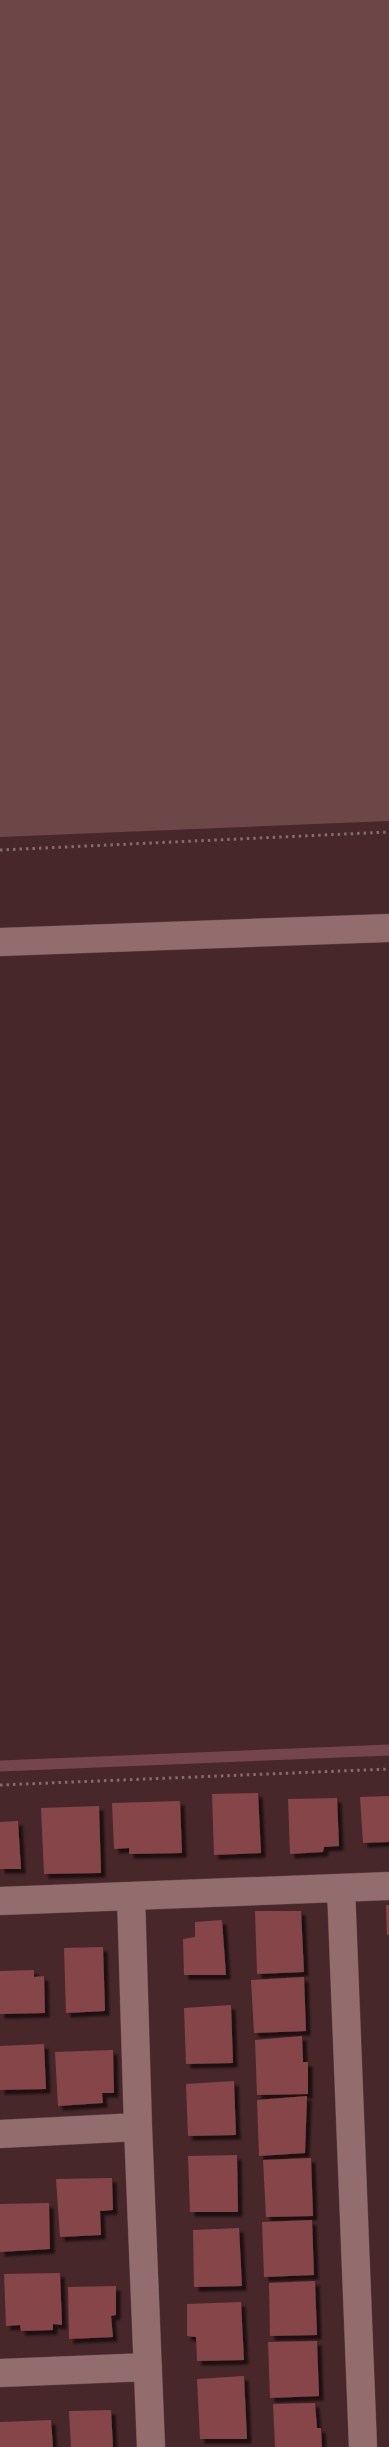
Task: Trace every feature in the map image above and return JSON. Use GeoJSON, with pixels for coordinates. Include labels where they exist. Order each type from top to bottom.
{"type":"FeatureCollection","features":[{"type":"Feature","properties":{"kind":"street"},"geometry":{"type":"LineString","coordinates":[[0,942],[389,928]]}},
{"type":"Feature","properties":{"kind":"street"},"geometry":{"type":"LineString","coordinates":[[0,1901],[389,1886]]}},
{"type":"Feature","properties":{"kind":"street"},"geometry":{"type":"LineString","coordinates":[[341,1888],[363,2447]]}},
{"type":"Feature","properties":{"kind":"street"},"geometry":{"type":"LineString","coordinates":[[131,1896],[151,2447]]}},
{"type":"Feature","properties":{"kind":"street"},"geometry":{"type":"LineString","coordinates":[[0,2134],[138,2126]]}},
{"type":"Feature","properties":{"kind":"street"},"geometry":{"type":"LineString","coordinates":[[0,2373],[148,2367]]}},
{"type":"Feature","properties":{"kind":"path"},"geometry":{"type":"LineString","coordinates":[[0,850],[389,832]]}},
{"type":"Feature","properties":{"kind":"path"},"geometry":{"type":"LineString","coordinates":[[0,1785],[389,1770]]}},
{"type":"Feature","properties":{"kind":"shaded area"},"geometry":{"type":"Polygon","coordinates":[[[0,0],[389,0],[389,821],[0,837],[0,0]]]}},
{"type":"Feature","properties":{"kind":"building"},"geometry":{"type":"Polygon","coordinates":[[[258,1793],[261,1853],[214,1855],[212,1794],[258,1793]]]}},
{"type":"Feature","properties":{"kind":"building"},"geometry":{"type":"Polygon","coordinates":[[[389,1796],[389,1842],[363,1843],[360,1797],[389,1796]]]}},
{"type":"Feature","properties":{"kind":"building"},"geometry":{"type":"Polygon","coordinates":[[[337,1798],[339,1846],[324,1847],[323,1852],[290,1854],[288,1799],[337,1798]]]}},
{"type":"Feature","properties":{"kind":"building"},"geometry":{"type":"Polygon","coordinates":[[[180,1801],[182,1853],[129,1854],[129,1848],[114,1849],[112,1803],[180,1801]]]}},
{"type":"Feature","properties":{"kind":"building"},"geometry":{"type":"Polygon","coordinates":[[[99,1806],[101,1873],[44,1874],[41,1808],[99,1806]]]}},
{"type":"Feature","properties":{"kind":"building"},"geometry":{"type":"Polygon","coordinates":[[[18,1821],[21,1869],[0,1869],[0,1822],[18,1821]]]}},
{"type":"Feature","properties":{"kind":"building"},"geometry":{"type":"Polygon","coordinates":[[[386,1905],[389,1905],[389,1935],[387,1935],[386,1905]]]}},
{"type":"Feature","properties":{"kind":"building"},"geometry":{"type":"Polygon","coordinates":[[[255,1911],[301,1911],[304,1972],[257,1974],[255,1911]]]}},
{"type":"Feature","properties":{"kind":"building"},"geometry":{"type":"Polygon","coordinates":[[[222,1920],[226,1975],[184,1975],[183,1939],[195,1937],[195,1922],[222,1920]]]}},
{"type":"Feature","properties":{"kind":"building"},"geometry":{"type":"Polygon","coordinates":[[[103,1947],[105,2011],[66,2013],[64,1948],[103,1947]]]}},
{"type":"Feature","properties":{"kind":"building"},"geometry":{"type":"Polygon","coordinates":[[[34,1970],[34,1977],[44,1976],[45,2013],[0,2014],[0,1971],[34,1970]]]}},
{"type":"Feature","properties":{"kind":"building"},"geometry":{"type":"Polygon","coordinates":[[[304,1977],[306,2031],[254,2033],[251,1980],[304,1977]]]}},
{"type":"Feature","properties":{"kind":"building"},"geometry":{"type":"Polygon","coordinates":[[[231,2005],[233,2063],[186,2064],[184,2008],[231,2005]]]}},
{"type":"Feature","properties":{"kind":"building"},"geometry":{"type":"Polygon","coordinates":[[[302,2036],[303,2062],[308,2062],[308,2094],[257,2095],[255,2040],[302,2036]]]}},
{"type":"Feature","properties":{"kind":"building"},"geometry":{"type":"Polygon","coordinates":[[[44,2044],[46,2089],[0,2090],[0,2046],[44,2044]]]}},
{"type":"Feature","properties":{"kind":"building"},"geometry":{"type":"Polygon","coordinates":[[[113,2050],[114,2093],[102,2093],[103,2103],[58,2106],[55,2052],[113,2050]]]}},
{"type":"Feature","properties":{"kind":"building"},"geometry":{"type":"Polygon","coordinates":[[[234,2081],[236,2135],[188,2136],[186,2084],[234,2081]]]}},
{"type":"Feature","properties":{"kind":"building"},"geometry":{"type":"Polygon","coordinates":[[[307,2096],[305,2153],[259,2156],[257,2100],[307,2096]]]}},
{"type":"Feature","properties":{"kind":"building"},"geometry":{"type":"Polygon","coordinates":[[[237,2155],[238,2212],[190,2212],[188,2156],[237,2155]]]}},
{"type":"Feature","properties":{"kind":"building"},"geometry":{"type":"Polygon","coordinates":[[[311,2158],[313,2216],[266,2217],[263,2160],[311,2158]]]}},
{"type":"Feature","properties":{"kind":"building"},"geometry":{"type":"Polygon","coordinates":[[[112,2178],[113,2210],[100,2211],[101,2235],[60,2237],[56,2179],[112,2178]]]}},
{"type":"Feature","properties":{"kind":"building"},"geometry":{"type":"Polygon","coordinates":[[[49,2203],[50,2249],[0,2252],[0,2204],[49,2203]]]}},
{"type":"Feature","properties":{"kind":"building"},"geometry":{"type":"Polygon","coordinates":[[[312,2220],[314,2275],[264,2277],[262,2222],[312,2220]]]}},
{"type":"Feature","properties":{"kind":"building"},"geometry":{"type":"Polygon","coordinates":[[[239,2228],[242,2286],[194,2287],[193,2230],[239,2228]]]}},
{"type":"Feature","properties":{"kind":"building"},"geometry":{"type":"Polygon","coordinates":[[[60,2273],[62,2325],[53,2324],[53,2330],[21,2331],[20,2325],[6,2326],[4,2274],[60,2273]]]}},
{"type":"Feature","properties":{"kind":"building"},"geometry":{"type":"Polygon","coordinates":[[[315,2281],[317,2335],[270,2336],[269,2283],[315,2281]]]}},
{"type":"Feature","properties":{"kind":"building"},"geometry":{"type":"Polygon","coordinates":[[[116,2286],[116,2315],[111,2316],[113,2337],[69,2339],[68,2287],[116,2286]]]}},
{"type":"Feature","properties":{"kind":"building"},"geometry":{"type":"Polygon","coordinates":[[[241,2302],[244,2360],[197,2361],[196,2337],[187,2336],[187,2304],[241,2302]]]}},
{"type":"Feature","properties":{"kind":"building"},"geometry":{"type":"Polygon","coordinates":[[[317,2341],[319,2396],[270,2398],[268,2342],[317,2341]]]}},
{"type":"Feature","properties":{"kind":"building"},"geometry":{"type":"Polygon","coordinates":[[[244,2376],[247,2439],[200,2439],[197,2379],[244,2376]]]}},
{"type":"Feature","properties":{"kind":"building"},"geometry":{"type":"Polygon","coordinates":[[[315,2403],[317,2428],[321,2428],[322,2447],[275,2447],[273,2404],[315,2403]]]}},
{"type":"Feature","properties":{"kind":"building"},"geometry":{"type":"Polygon","coordinates":[[[111,2410],[113,2447],[71,2447],[69,2411],[111,2410]]]}},
{"type":"Feature","properties":{"kind":"building"},"geometry":{"type":"Polygon","coordinates":[[[51,2420],[53,2447],[0,2447],[0,2422],[51,2420]]]}},
{"type":"Feature","properties":{"kind":"waterway"},"geometry":{"type":"LineString","coordinates":[[0,1766],[389,1750]]}}]}
